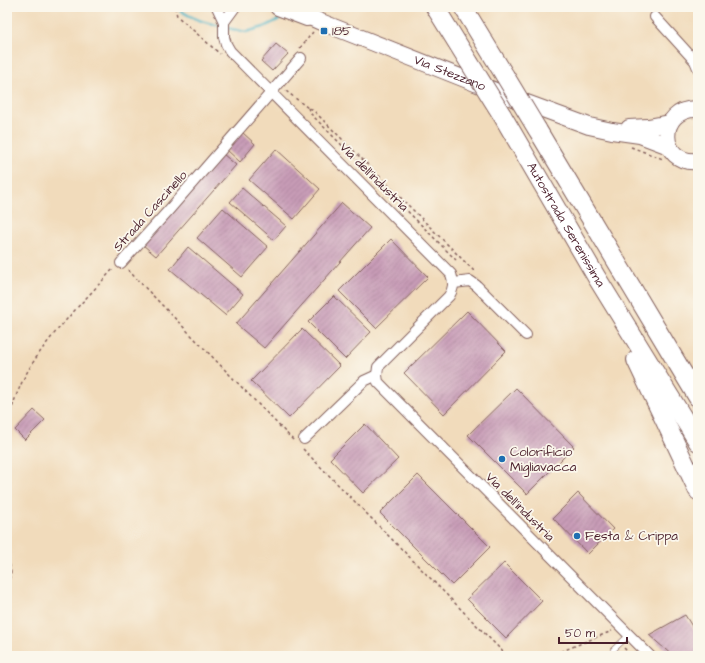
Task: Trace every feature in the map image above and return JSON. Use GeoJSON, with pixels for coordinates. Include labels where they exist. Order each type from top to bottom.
{"type":"FeatureCollection","features":[{"type":"Feature","properties":{"kind":"highway","name":"Autostrada Serenissima"},"geometry":{"type":"LineString","coordinates":[[435,7],[502,115],[598,278],[698,442]]}},
{"type":"Feature","properties":{"kind":"highway","name":"Autostrada Serenissima"},"geometry":{"type":"LineString","coordinates":[[463,7],[698,398]]}},
{"type":"Feature","properties":{"kind":"highway"},"geometry":{"type":"LineString","coordinates":[[598,278],[698,491]]}},
{"type":"Feature","properties":{"kind":"main road","name":"Via Stezzano"},"geometry":{"type":"LineString","coordinates":[[278,7],[300,16],[316,20],[513,98],[589,126],[640,135],[669,146],[678,157],[696,163]]}},
{"type":"Feature","properties":{"kind":"main road","name":"Via Stezzano"},"geometry":{"type":"LineString","coordinates":[[297,7],[316,20]]}},
{"type":"Feature","properties":{"kind":"main road"},"geometry":{"type":"LineString","coordinates":[[669,146],[667,134],[670,123],[675,116],[681,111],[698,108]]}},
{"type":"Feature","properties":{"kind":"main road","name":"Via Stezzano"},"geometry":{"type":"LineString","coordinates":[[589,126],[630,128],[648,127],[670,123]]}},
{"type":"Feature","properties":{"kind":"street"},"geometry":{"type":"LineString","coordinates":[[217,7],[224,22],[224,37],[230,51],[275,89]]}},
{"type":"Feature","properties":{"kind":"street"},"geometry":{"type":"LineString","coordinates":[[224,22],[235,7]]}},
{"type":"Feature","properties":{"kind":"street"},"geometry":{"type":"LineString","coordinates":[[655,17],[695,61],[698,68]]}},
{"type":"Feature","properties":{"kind":"street","name":"Strada Cascinello"},"geometry":{"type":"LineString","coordinates":[[121,263],[301,58]]}},
{"type":"Feature","properties":{"kind":"street","name":"Via dell'industria"},"geometry":{"type":"LineString","coordinates":[[275,89],[447,268],[454,282]]}},
{"type":"Feature","properties":{"kind":"street"},"geometry":{"type":"LineString","coordinates":[[304,439],[364,380],[377,374],[378,366],[449,296],[454,282],[470,281],[477,286],[526,334]]}},
{"type":"Feature","properties":{"kind":"street","name":"Via dell'industria"},"geometry":{"type":"LineString","coordinates":[[377,374],[378,382],[384,389],[650,656]]}},
{"type":"Feature","properties":{"kind":"lane"},"geometry":{"type":"LineString","coordinates":[[612,656],[613,650],[629,635]]}},
{"type":"Feature","properties":{"kind":"path"},"geometry":{"type":"LineString","coordinates":[[174,8],[177,16],[222,56]]}},
{"type":"Feature","properties":{"kind":"path"},"geometry":{"type":"LineString","coordinates":[[301,58],[296,53],[316,20]]}},
{"type":"Feature","properties":{"kind":"path"},"geometry":{"type":"LineString","coordinates":[[275,89],[312,109],[483,280],[477,286]]}},
{"type":"Feature","properties":{"kind":"path"},"geometry":{"type":"LineString","coordinates":[[308,108],[310,113],[456,260]]}},
{"type":"Feature","properties":{"kind":"path"},"geometry":{"type":"LineString","coordinates":[[121,263],[507,656]]}},
{"type":"Feature","properties":{"kind":"path","name":"Strada Cascinello"},"geometry":{"type":"LineString","coordinates":[[7,424],[19,389],[38,355],[77,309],[114,268],[121,263]]}},
{"type":"Feature","properties":{"kind":"path"},"geometry":{"type":"LineString","coordinates":[[7,559],[10,565],[11,573],[7,582]]}},
{"type":"Feature","properties":{"kind":"path"},"geometry":{"type":"LineString","coordinates":[[550,656],[621,627]]}},
{"type":"Feature","properties":{"kind":"path"},"geometry":{"type":"LineString","coordinates":[[620,644],[632,656]]}},
{"type":"Feature","properties":{"kind":"building"},"geometry":{"type":"Polygon","coordinates":[[[276,44],[288,54],[272,71],[261,61],[276,44]]]}},
{"type":"Feature","properties":{"kind":"building"},"geometry":{"type":"Polygon","coordinates":[[[242,132],[255,144],[240,162],[227,150],[242,132]]]}},
{"type":"Feature","properties":{"kind":"building"},"geometry":{"type":"Polygon","coordinates":[[[276,149],[320,189],[294,219],[249,180],[276,149]]]}},
{"type":"Feature","properties":{"kind":"building"},"geometry":{"type":"Polygon","coordinates":[[[223,154],[236,165],[156,256],[143,245],[223,154]]]}},
{"type":"Feature","properties":{"kind":"building"},"geometry":{"type":"Polygon","coordinates":[[[242,188],[286,226],[274,240],[230,202],[242,188]]]}},
{"type":"Feature","properties":{"kind":"building"},"geometry":{"type":"Polygon","coordinates":[[[342,203],[370,228],[264,348],[236,324],[342,203]]]}},
{"type":"Feature","properties":{"kind":"building"},"geometry":{"type":"Polygon","coordinates":[[[223,208],[268,247],[242,277],[197,238],[223,208]]]}},
{"type":"Feature","properties":{"kind":"building"},"geometry":{"type":"Polygon","coordinates":[[[391,239],[428,277],[376,328],[339,291],[391,239]]]}},
{"type":"Feature","properties":{"kind":"building"},"geometry":{"type":"Polygon","coordinates":[[[188,247],[243,294],[225,315],[170,269],[188,247]]]}},
{"type":"Feature","properties":{"kind":"building"},"geometry":{"type":"Polygon","coordinates":[[[334,296],[371,332],[345,359],[308,322],[334,296]]]}},
{"type":"Feature","properties":{"kind":"building"},"geometry":{"type":"Polygon","coordinates":[[[467,311],[506,351],[444,414],[404,373],[467,311]]]}},
{"type":"Feature","properties":{"kind":"building"},"geometry":{"type":"Polygon","coordinates":[[[302,329],[340,366],[289,418],[251,381],[302,329]]]}},
{"type":"Feature","properties":{"kind":"building"},"geometry":{"type":"Polygon","coordinates":[[[516,388],[574,447],[527,494],[468,435],[516,388]]]}},
{"type":"Feature","properties":{"kind":"building"},"geometry":{"type":"Polygon","coordinates":[[[34,410],[45,420],[25,440],[15,430],[34,410]]]}},
{"type":"Feature","properties":{"kind":"building"},"geometry":{"type":"Polygon","coordinates":[[[365,424],[398,459],[363,493],[330,459],[365,424]]]}},
{"type":"Feature","properties":{"kind":"building"},"geometry":{"type":"Polygon","coordinates":[[[418,475],[490,547],[452,585],[380,513],[418,475]]]}},
{"type":"Feature","properties":{"kind":"building"},"geometry":{"type":"Polygon","coordinates":[[[578,493],[613,529],[588,554],[553,518],[578,493]]]}},
{"type":"Feature","properties":{"kind":"building"},"geometry":{"type":"Polygon","coordinates":[[[504,563],[542,601],[506,638],[467,599],[504,563]]]}},
{"type":"Feature","properties":{"kind":"building"},"geometry":{"type":"Polygon","coordinates":[[[685,615],[698,636],[698,656],[673,656],[649,635],[685,615]]]}},
{"type":"Feature","properties":{"kind":"waterway"},"geometry":{"type":"LineString","coordinates":[[176,7],[197,20],[221,26]]}},
{"type":"Feature","properties":{"kind":"waterway"},"geometry":{"type":"LineString","coordinates":[[227,28],[246,32],[264,27],[282,18]]}},
{"type":"Feature","properties":{"kind":"place","name":"185"},"geometry":{"type":"Point","coordinates":[324,31]}},
{"type":"Feature","properties":{"kind":"place","name":"Colorificio Migliavacca"},"geometry":{"type":"Point","coordinates":[502,459]}},
{"type":"Feature","properties":{"kind":"place","name":"Festa & Crippa"},"geometry":{"type":"Point","coordinates":[577,536]}}]}
